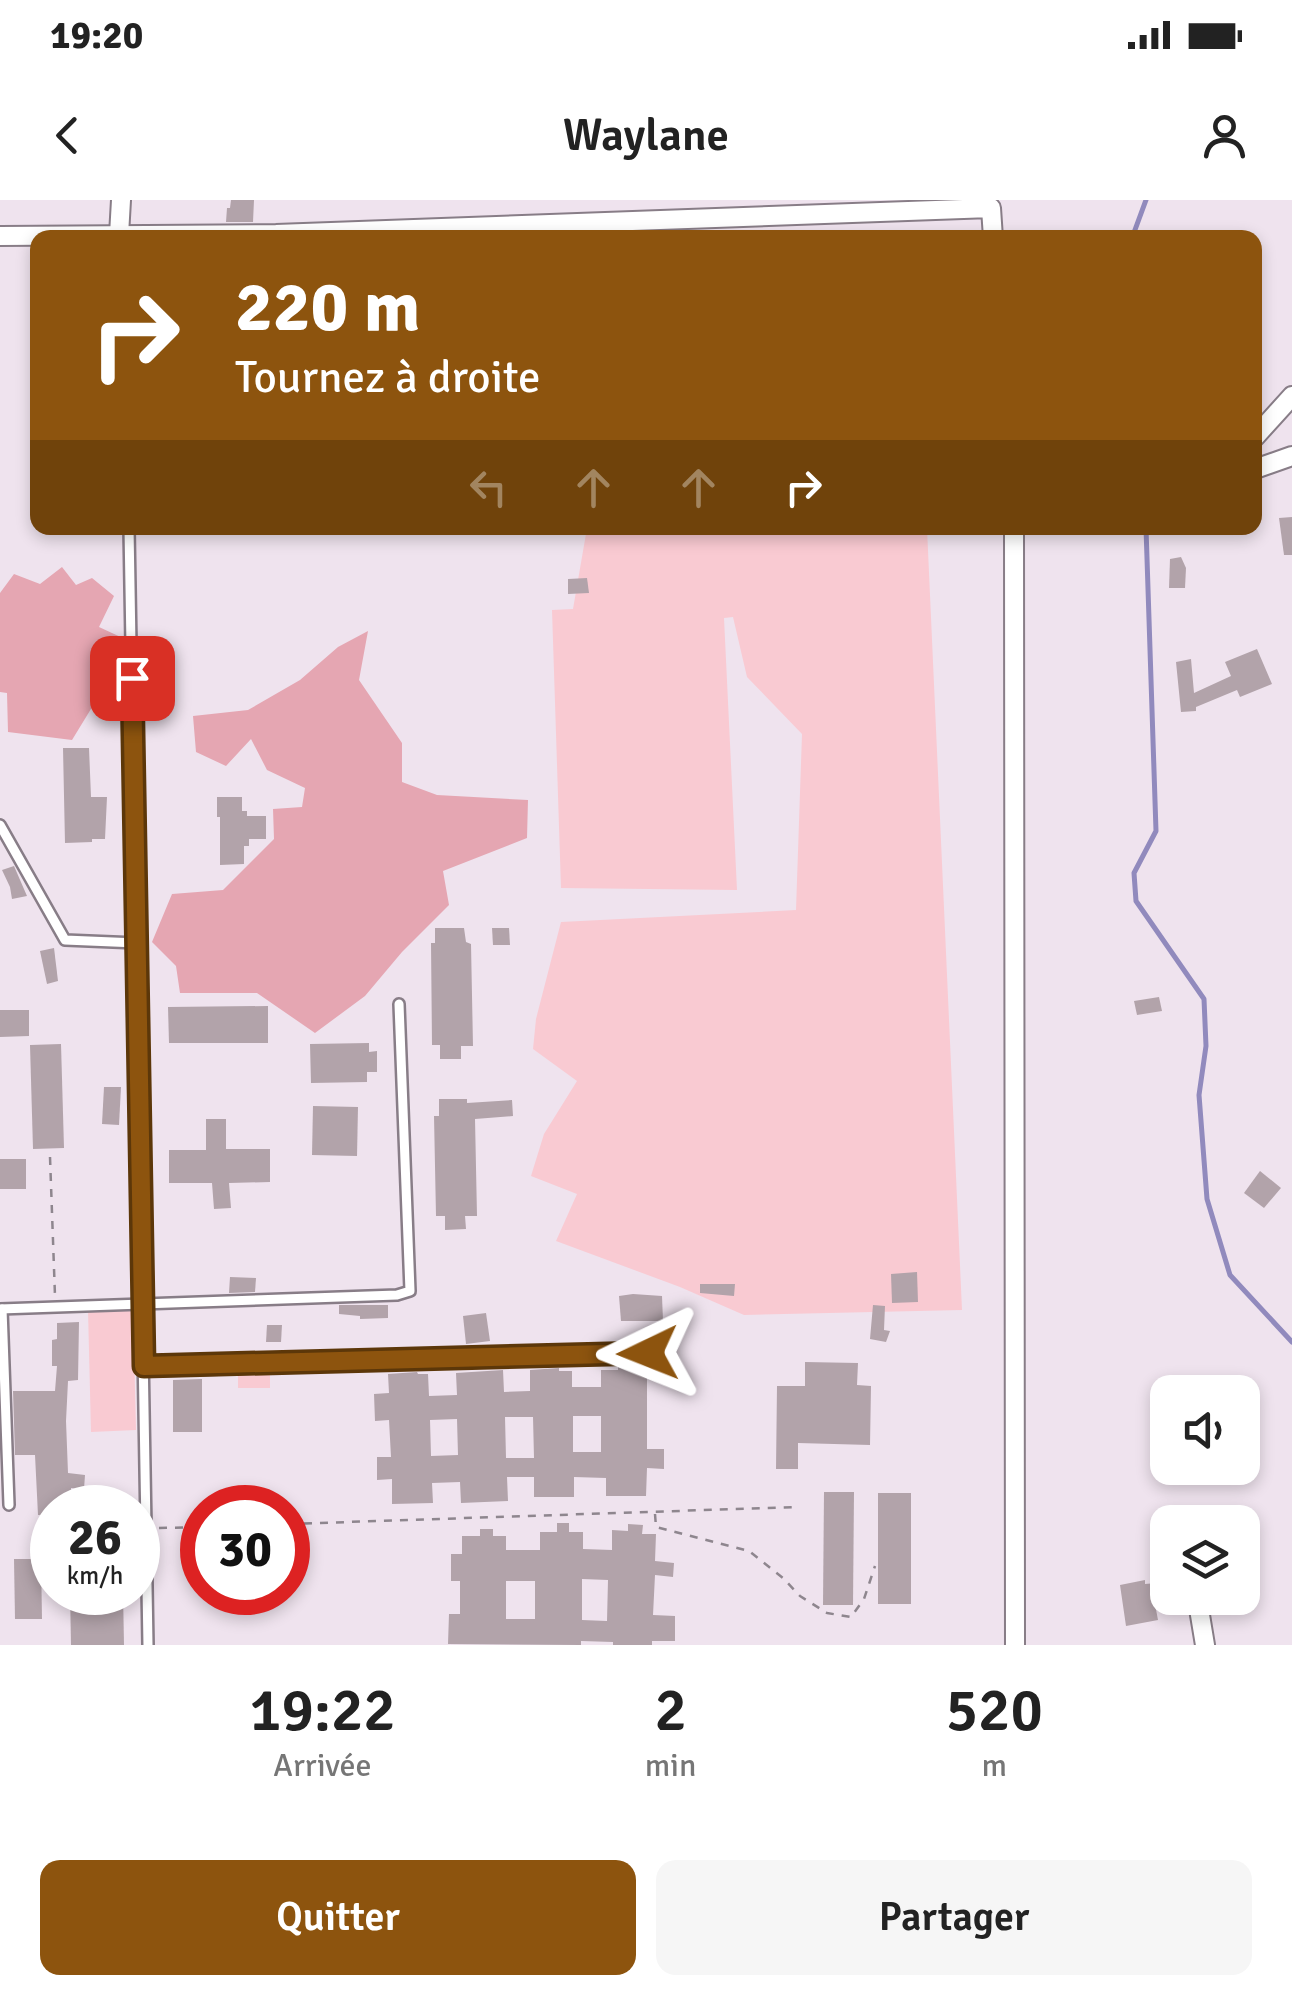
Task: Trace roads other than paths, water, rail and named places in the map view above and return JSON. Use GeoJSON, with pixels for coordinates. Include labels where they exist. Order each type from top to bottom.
{"type":"FeatureCollection","features":[{"type":"Feature","properties":{"kind":"street"},"geometry":{"type":"LineString","coordinates":[[120,230],[122,200]]}},
{"type":"Feature","properties":{"kind":"street"},"geometry":{"type":"LineString","coordinates":[[386,230],[991,208],[993,230]]}},
{"type":"Feature","properties":{"kind":"street"},"geometry":{"type":"LineString","coordinates":[[0,236],[30,236]]}},
{"type":"Feature","properties":{"kind":"street"},"geometry":{"type":"LineString","coordinates":[[1262,429],[1292,396]]}},
{"type":"Feature","properties":{"kind":"street"},"geometry":{"type":"LineString","coordinates":[[1262,467],[1292,456]]}},
{"type":"Feature","properties":{"kind":"street"},"geometry":{"type":"LineString","coordinates":[[1014,535],[1015,1645]]}},
{"type":"Feature","properties":{"kind":"street"},"geometry":{"type":"LineString","coordinates":[[144,1366],[648,1353]]}},
{"type":"Feature","properties":{"kind":"street"},"geometry":{"type":"LineString","coordinates":[[1201,1615],[1205,1645]]}},
{"type":"Feature","properties":{"kind":"lane"},"geometry":{"type":"LineString","coordinates":[[129,535],[148,1645]]}},
{"type":"Feature","properties":{"kind":"lane"},"geometry":{"type":"LineString","coordinates":[[0,825],[65,940],[137,943]]}},
{"type":"Feature","properties":{"kind":"lane"},"geometry":{"type":"LineString","coordinates":[[8,1506],[1,1309],[397,1295],[410,1291],[399,1004]]}},
{"type":"Feature","properties":{"kind":"waterway"},"geometry":{"type":"LineString","coordinates":[[1135,230],[1146,200]]}},
{"type":"Feature","properties":{"kind":"waterway"},"geometry":{"type":"LineString","coordinates":[[1146,535],[1156,831],[1134,873],[1136,901],[1204,999],[1206,1046],[1199,1095],[1207,1199],[1230,1275],[1292,1342]]}}]}
